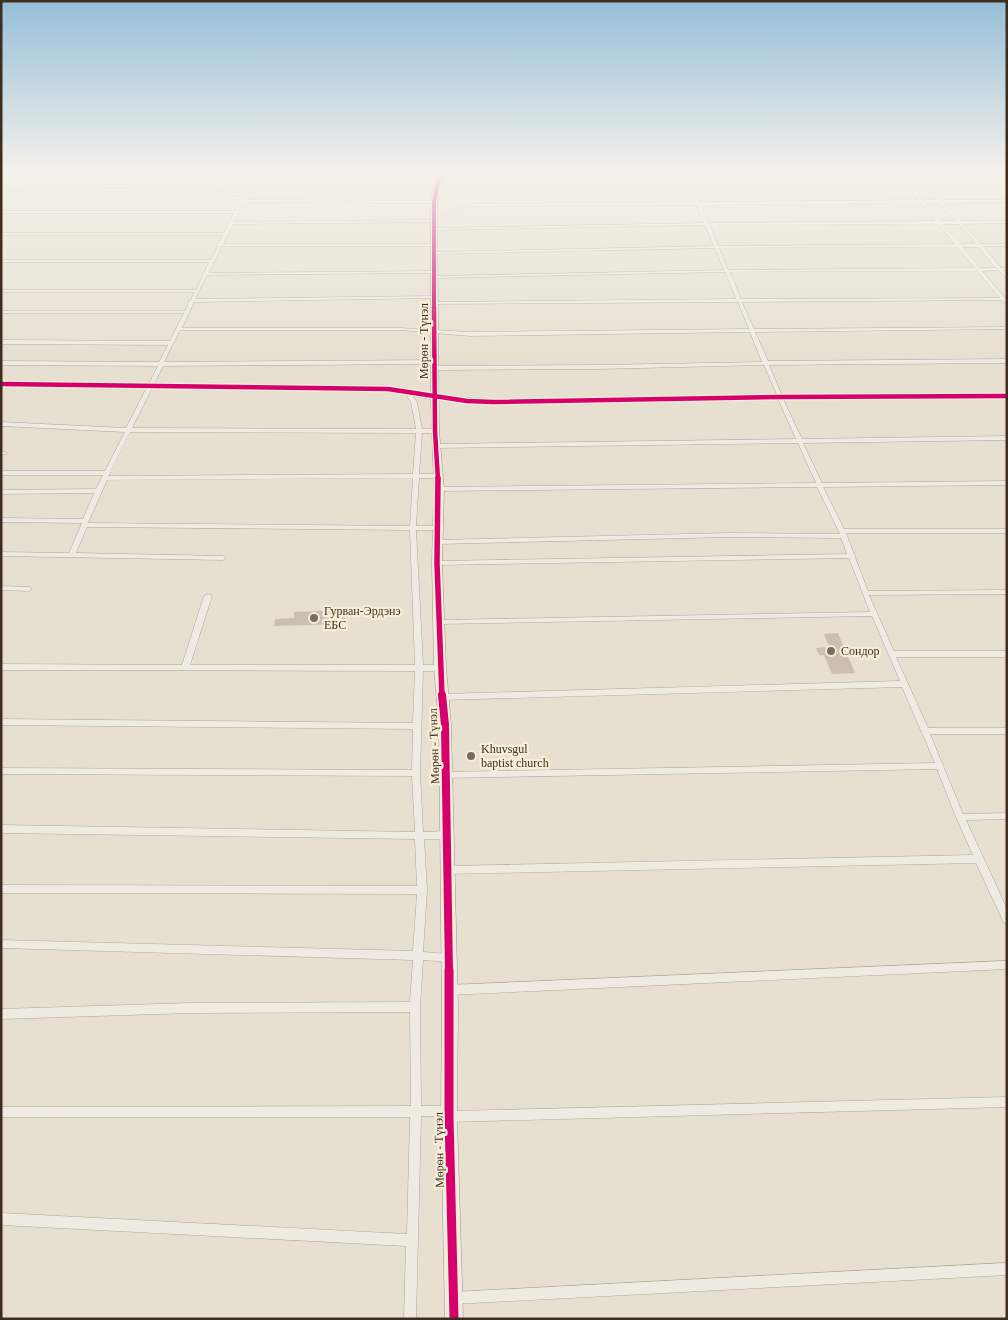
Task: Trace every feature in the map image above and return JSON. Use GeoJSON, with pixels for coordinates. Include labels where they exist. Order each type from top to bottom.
{"type":"FeatureCollection","features":[{"type":"Feature","properties":{"kind":"street"},"geometry":{"type":"LineString","coordinates":[[72,555],[98,490],[107,476],[204,274],[226,235]]}},
{"type":"Feature","properties":{"kind":"street","name":"Мөрөн - Түнэл"},"geometry":{"type":"LineString","coordinates":[[435,235],[435,431],[439,489],[437,563],[446,775],[454,1319]]}},
{"type":"Feature","properties":{"kind":"street"},"geometry":{"type":"LineString","coordinates":[[711,235],[780,397],[853,556],[866,593],[960,817],[1007,920]]}},
{"type":"Feature","properties":{"kind":"street"},"geometry":{"type":"LineString","coordinates":[[950,235],[978,270],[1006,300]]}},
{"type":"Feature","properties":{"kind":"street"},"geometry":{"type":"LineString","coordinates":[[970,235],[1007,278]]}},
{"type":"Feature","properties":{"kind":"street"},"geometry":{"type":"LineString","coordinates":[[219,244],[434,249],[1007,245]]}},
{"type":"Feature","properties":{"kind":"street"},"geometry":{"type":"LineString","coordinates":[[1,261],[210,262]]}},
{"type":"Feature","properties":{"kind":"street"},"geometry":{"type":"LineString","coordinates":[[204,274],[434,275],[1007,269]]}},
{"type":"Feature","properties":{"kind":"street"},"geometry":{"type":"LineString","coordinates":[[1,291],[196,291]]}},
{"type":"Feature","properties":{"kind":"street"},"geometry":{"type":"LineString","coordinates":[[191,301],[1006,300]]}},
{"type":"Feature","properties":{"kind":"street"},"geometry":{"type":"LineString","coordinates":[[1,312],[186,312]]}},
{"type":"Feature","properties":{"kind":"street"},"geometry":{"type":"LineString","coordinates":[[178,329],[400,330],[480,334],[1007,328]]}},
{"type":"Feature","properties":{"kind":"street"},"geometry":{"type":"LineString","coordinates":[[1,342],[171,343]]}},
{"type":"Feature","properties":{"kind":"street"},"geometry":{"type":"LineString","coordinates":[[1,363],[599,367],[766,363],[1007,361]]}},
{"type":"Feature","properties":{"kind":"street"},"geometry":{"type":"LineString","coordinates":[[1,384],[388,388],[436,397],[493,402],[780,397],[1007,396]]}},
{"type":"Feature","properties":{"kind":"street"},"geometry":{"type":"LineString","coordinates":[[406,391],[414,402],[419,431],[413,528],[418,667],[416,773],[422,890],[415,1007],[416,1111],[410,1319]]}},
{"type":"Feature","properties":{"kind":"street"},"geometry":{"type":"LineString","coordinates":[[1,424],[129,430],[435,431]]}},
{"type":"Feature","properties":{"kind":"street"},"geometry":{"type":"LineString","coordinates":[[436,446],[1007,438]]}},
{"type":"Feature","properties":{"kind":"street"},"geometry":{"type":"LineString","coordinates":[[1,473],[107,476],[438,476]]}},
{"type":"Feature","properties":{"kind":"street"},"geometry":{"type":"LineString","coordinates":[[439,489],[1007,483]]}},
{"type":"Feature","properties":{"kind":"street"},"geometry":{"type":"LineString","coordinates":[[1,492],[98,490]]}},
{"type":"Feature","properties":{"kind":"street"},"geometry":{"type":"LineString","coordinates":[[1,520],[438,528]]}},
{"type":"Feature","properties":{"kind":"street"},"geometry":{"type":"LineString","coordinates":[[438,542],[720,535],[1007,531]]}},
{"type":"Feature","properties":{"kind":"street"},"geometry":{"type":"LineString","coordinates":[[1,554],[222,558]]}},
{"type":"Feature","properties":{"kind":"street"},"geometry":{"type":"LineString","coordinates":[[437,563],[853,556]]}},
{"type":"Feature","properties":{"kind":"street"},"geometry":{"type":"LineString","coordinates":[[1,588],[29,589]]}},
{"type":"Feature","properties":{"kind":"street"},"geometry":{"type":"LineString","coordinates":[[866,593],[1007,592]]}},
{"type":"Feature","properties":{"kind":"street"},"geometry":{"type":"LineString","coordinates":[[184,668],[208,596]]}},
{"type":"Feature","properties":{"kind":"street"},"geometry":{"type":"LineString","coordinates":[[439,622],[875,614]]}},
{"type":"Feature","properties":{"kind":"street"},"geometry":{"type":"LineString","coordinates":[[892,654],[1007,654]]}},
{"type":"Feature","properties":{"kind":"street"},"geometry":{"type":"LineString","coordinates":[[1,667],[440,668]]}},
{"type":"Feature","properties":{"kind":"street"},"geometry":{"type":"LineString","coordinates":[[443,697],[905,684]]}},
{"type":"Feature","properties":{"kind":"street"},"geometry":{"type":"LineString","coordinates":[[1,722],[416,726]]}},
{"type":"Feature","properties":{"kind":"street"},"geometry":{"type":"LineString","coordinates":[[925,731],[1007,730]]}},
{"type":"Feature","properties":{"kind":"street"},"geometry":{"type":"LineString","coordinates":[[446,775],[940,766]]}},
{"type":"Feature","properties":{"kind":"street"},"geometry":{"type":"LineString","coordinates":[[1,770],[416,773]]}},
{"type":"Feature","properties":{"kind":"street"},"geometry":{"type":"LineString","coordinates":[[960,817],[1007,816]]}},
{"type":"Feature","properties":{"kind":"street"},"geometry":{"type":"LineString","coordinates":[[1,829],[447,835]]}},
{"type":"Feature","properties":{"kind":"street"},"geometry":{"type":"LineString","coordinates":[[447,870],[980,859]]}},
{"type":"Feature","properties":{"kind":"street"},"geometry":{"type":"LineString","coordinates":[[1,888],[422,890]]}},
{"type":"Feature","properties":{"kind":"street"},"geometry":{"type":"LineString","coordinates":[[1,944],[449,958]]}},
{"type":"Feature","properties":{"kind":"street"},"geometry":{"type":"LineString","coordinates":[[450,990],[1007,965]]}},
{"type":"Feature","properties":{"kind":"street"},"geometry":{"type":"LineString","coordinates":[[1,1014],[191,1008],[415,1007]]}},
{"type":"Feature","properties":{"kind":"street"},"geometry":{"type":"LineString","coordinates":[[1,1112],[416,1111],[450,1114],[1007,1102]]}},
{"type":"Feature","properties":{"kind":"street"},"geometry":{"type":"LineString","coordinates":[[1,1219],[413,1240]]}},
{"type":"Feature","properties":{"kind":"street"},"geometry":{"type":"LineString","coordinates":[[454,1298],[1007,1270]]}},
{"type":"Feature","properties":{"kind":"building","name":"Гурван-Эрдэнэ ЕБС"},"geometry":{"type":"Polygon","coordinates":[[[347,610],[343,624],[274,626],[275,619],[294,618],[294,612],[347,610]]]}},
{"type":"Feature","properties":{"kind":"building","name":"Сондор"},"geometry":{"type":"Polygon","coordinates":[[[838,633],[855,673],[832,674],[824,655],[819,655],[816,648],[829,647],[824,634],[838,633]]]}},
{"type":"Feature","properties":{"kind":"cycle path"},"geometry":{"type":"LineString","coordinates":[[434,235],[435,431],[439,489],[437,563],[440,668],[445,725],[450,1008],[449,1117],[454,1319]]}},
{"type":"Feature","properties":{"kind":"cycle path"},"geometry":{"type":"LineString","coordinates":[[1,384],[388,389],[467,401],[493,402],[780,397],[1007,396]]}},
{"type":"Feature","properties":{"kind":"place","name":"Гурван-Эрдэнэ ЕБС"},"geometry":{"type":"Point","coordinates":[314,618]}},
{"type":"Feature","properties":{"kind":"place","name":"Сондор"},"geometry":{"type":"Point","coordinates":[831,651]}},
{"type":"Feature","properties":{"kind":"place","name":"Khuvsgul baptist church"},"geometry":{"type":"Point","coordinates":[471,756]}}]}
